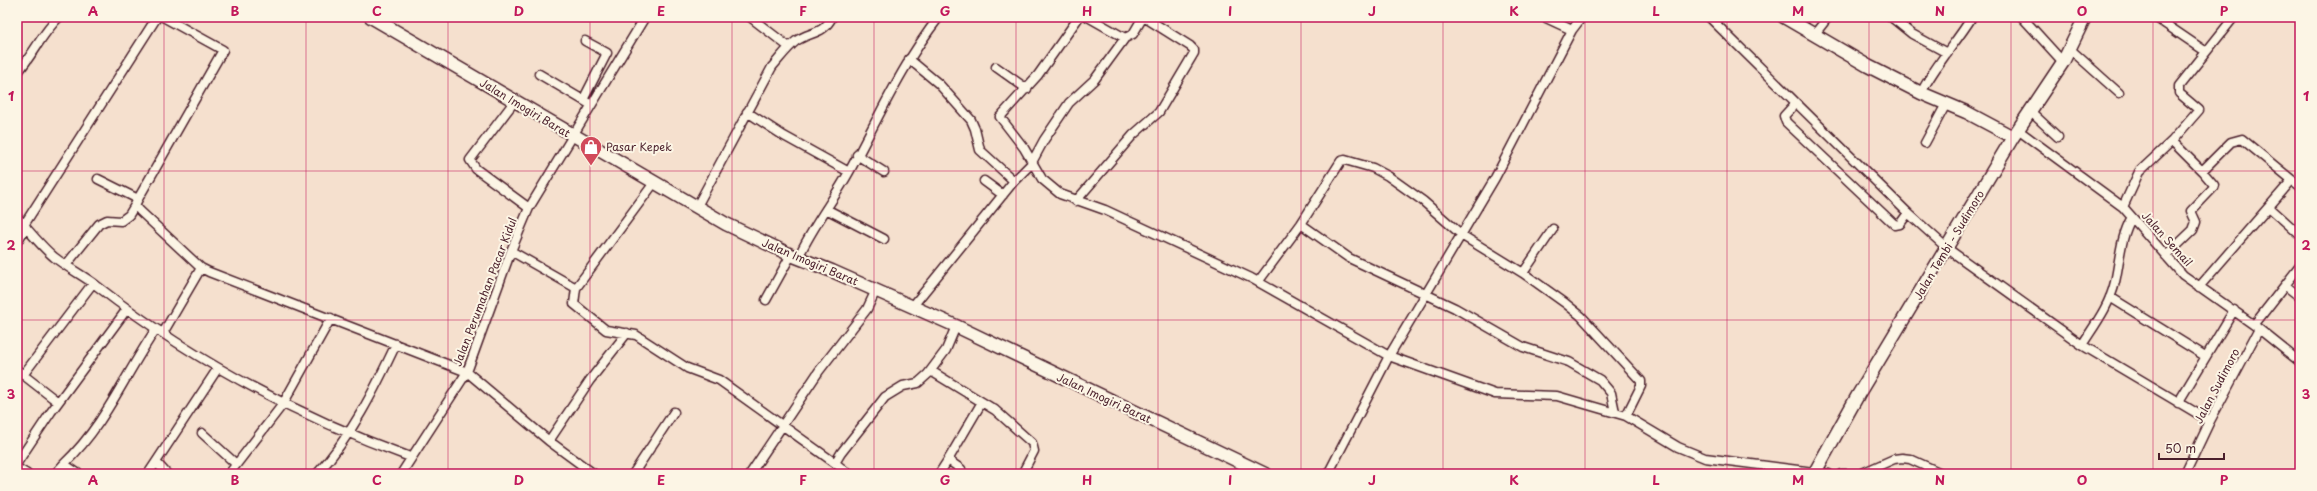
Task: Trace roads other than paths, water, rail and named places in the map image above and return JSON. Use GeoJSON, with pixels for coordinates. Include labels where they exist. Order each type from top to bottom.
{"type":"FeatureCollection","features":[{"type":"Feature","properties":{"kind":"main road","name":"Jalan Imogiri Barat"},"geometry":{"type":"LineString","coordinates":[[371,17],[696,208],[874,294],[912,307],[955,330],[1265,474]]}},
{"type":"Feature","properties":{"kind":"main road"},"geometry":{"type":"LineString","coordinates":[[1784,17],[1868,66],[1921,93],[2016,133]]}},
{"type":"Feature","properties":{"kind":"main road","name":"Jalan Tembi - Sudimoro"},"geometry":{"type":"LineString","coordinates":[[1815,473],[1858,395],[1948,249],[2016,133],[2063,62],[2085,17]]}},
{"type":"Feature","properties":{"kind":"street"},"geometry":{"type":"LineString","coordinates":[[17,72],[28,61],[47,30],[59,17]]}},
{"type":"Feature","properties":{"kind":"street"},"geometry":{"type":"LineString","coordinates":[[17,242],[25,226],[157,17]]}},
{"type":"Feature","properties":{"kind":"street"},"geometry":{"type":"LineString","coordinates":[[66,265],[99,224],[107,220],[121,222],[129,215],[223,50],[163,17]]}},
{"type":"Feature","properties":{"kind":"street","name":"Jalan Perumahan Pacar Kidul"},"geometry":{"type":"LineString","coordinates":[[401,474],[410,457],[467,372],[511,251],[529,208],[646,17]]}},
{"type":"Feature","properties":{"kind":"street"},"geometry":{"type":"LineString","coordinates":[[750,17],[789,48]]}},
{"type":"Feature","properties":{"kind":"street"},"geometry":{"type":"LineString","coordinates":[[696,208],[772,67],[798,40],[820,31],[832,17]]}},
{"type":"Feature","properties":{"kind":"street"},"geometry":{"type":"LineString","coordinates":[[766,300],[849,172],[909,59],[920,41],[939,17]]}},
{"type":"Feature","properties":{"kind":"street"},"geometry":{"type":"LineString","coordinates":[[1079,17],[1027,89],[1000,117],[1024,148],[1031,164],[1050,187],[1076,201],[1105,210],[1258,282],[1389,356],[1499,395],[1556,396],[1615,412],[1626,416],[1698,456],[1829,474]]}},
{"type":"Feature","properties":{"kind":"street"},"geometry":{"type":"LineString","coordinates":[[1088,17],[1125,38]]}},
{"type":"Feature","properties":{"kind":"street"},"geometry":{"type":"LineString","coordinates":[[912,307],[1014,181],[1031,164],[1061,114],[1074,97],[1096,79],[1125,38],[1133,34],[1144,17],[1190,46],[1194,50],[1194,54],[1159,112],[1133,135],[1076,201]]}},
{"type":"Feature","properties":{"kind":"street"},"geometry":{"type":"LineString","coordinates":[[1544,17],[1572,30]]}},
{"type":"Feature","properties":{"kind":"street"},"geometry":{"type":"LineString","coordinates":[[1328,474],[1389,356],[1462,236],[1495,178],[1572,30],[1582,17]]}},
{"type":"Feature","properties":{"kind":"street"},"geometry":{"type":"LineString","coordinates":[[1709,17],[1908,213],[1948,249],[2082,345],[2210,421]]}},
{"type":"Feature","properties":{"kind":"street"},"geometry":{"type":"LineString","coordinates":[[1814,35],[1828,17]]}},
{"type":"Feature","properties":{"kind":"street"},"geometry":{"type":"LineString","coordinates":[[1891,17],[1912,34],[1947,53]]}},
{"type":"Feature","properties":{"kind":"street"},"geometry":{"type":"LineString","coordinates":[[1921,93],[1938,63],[1947,53],[1972,17]]}},
{"type":"Feature","properties":{"kind":"street"},"geometry":{"type":"LineString","coordinates":[[2022,17],[2063,62]]}},
{"type":"Feature","properties":{"kind":"street"},"geometry":{"type":"LineString","coordinates":[[2155,17],[2205,51]]}},
{"type":"Feature","properties":{"kind":"street"},"geometry":{"type":"LineString","coordinates":[[2123,207],[2139,172],[2172,141],[2199,110],[2179,93],[2178,90],[2205,51],[2234,17]]}},
{"type":"Feature","properties":{"kind":"street"},"geometry":{"type":"LineString","coordinates":[[585,41],[620,59]]}},
{"type":"Feature","properties":{"kind":"street"},"geometry":{"type":"LineString","coordinates":[[2070,49],[2119,93]]}},
{"type":"Feature","properties":{"kind":"street"},"geometry":{"type":"LineString","coordinates":[[584,100],[607,53]]}},
{"type":"Feature","properties":{"kind":"street"},"geometry":{"type":"LineString","coordinates":[[909,59],[939,84],[971,120],[975,129],[980,150],[1014,181]]}},
{"type":"Feature","properties":{"kind":"street"},"geometry":{"type":"LineString","coordinates":[[996,67],[1027,89]]}},
{"type":"Feature","properties":{"kind":"street"},"geometry":{"type":"LineString","coordinates":[[539,74],[592,106]]}},
{"type":"Feature","properties":{"kind":"street"},"geometry":{"type":"LineString","coordinates":[[514,102],[470,160],[476,169],[529,208]]}},
{"type":"Feature","properties":{"kind":"street"},"geometry":{"type":"LineString","coordinates":[[1796,103],[1784,116],[1786,122],[1895,225],[1900,224],[1908,213]]}},
{"type":"Feature","properties":{"kind":"street"},"geometry":{"type":"LineString","coordinates":[[1925,143],[1946,104]]}},
{"type":"Feature","properties":{"kind":"street"},"geometry":{"type":"LineString","coordinates":[[747,112],[784,136],[849,172]]}},
{"type":"Feature","properties":{"kind":"street"},"geometry":{"type":"LineString","coordinates":[[2031,112],[2058,137]]}},
{"type":"Feature","properties":{"kind":"street","name":"Jalan Semail"},"geometry":{"type":"LineString","coordinates":[[2016,133],[2123,207],[2183,275],[2257,327],[2300,362]]}},
{"type":"Feature","properties":{"kind":"street"},"geometry":{"type":"LineString","coordinates":[[2202,171],[2231,142],[2242,139],[2300,186]]}},
{"type":"Feature","properties":{"kind":"street"},"geometry":{"type":"LineString","coordinates":[[2166,256],[2192,230],[2196,222],[2191,211],[2214,188],[2214,185],[2202,171],[2172,141]]}},
{"type":"Feature","properties":{"kind":"street"},"geometry":{"type":"LineString","coordinates":[[857,155],[884,172]]}},
{"type":"Feature","properties":{"kind":"street"},"geometry":{"type":"LineString","coordinates":[[1258,282],[1300,224],[1340,163],[1345,160],[1373,168],[1388,176],[1423,201],[1462,236],[1523,273],[1581,316],[1640,379],[1641,386],[1626,416]]}},
{"type":"Feature","properties":{"kind":"street"},"geometry":{"type":"LineString","coordinates":[[98,179],[136,202],[201,268],[467,372],[549,441],[594,474]]}},
{"type":"Feature","properties":{"kind":"street"},"geometry":{"type":"LineString","coordinates":[[2199,287],[2292,180]]}},
{"type":"Feature","properties":{"kind":"street"},"geometry":{"type":"LineString","coordinates":[[984,181],[1003,195]]}},
{"type":"Feature","properties":{"kind":"street"},"geometry":{"type":"LineString","coordinates":[[654,183],[576,288],[574,304],[606,330],[636,335],[687,368],[719,380],[849,474]]}},
{"type":"Feature","properties":{"kind":"street"},"geometry":{"type":"LineString","coordinates":[[2269,207],[2300,236]]}},
{"type":"Feature","properties":{"kind":"street"},"geometry":{"type":"LineString","coordinates":[[826,208],[884,239]]}},
{"type":"Feature","properties":{"kind":"street"},"geometry":{"type":"LineString","coordinates":[[17,217],[54,257],[93,283],[127,309],[218,368],[283,404],[347,434],[410,457]]}},
{"type":"Feature","properties":{"kind":"street"},"geometry":{"type":"LineString","coordinates":[[2082,345],[2110,297],[2115,283],[2123,237],[2132,217]]}},
{"type":"Feature","properties":{"kind":"street"},"geometry":{"type":"LineString","coordinates":[[1300,224],[1349,258],[1427,294],[1523,347],[1569,362],[1600,380],[1611,393],[1615,412]]}},
{"type":"Feature","properties":{"kind":"street"},"geometry":{"type":"LineString","coordinates":[[1523,273],[1553,229]]}},
{"type":"Feature","properties":{"kind":"street"},"geometry":{"type":"LineString","coordinates":[[511,251],[576,288]]}},
{"type":"Feature","properties":{"kind":"street","name":"Jalan Sudimoro"},"geometry":{"type":"LineString","coordinates":[[2185,474],[2257,327],[2300,266]]}},
{"type":"Feature","properties":{"kind":"street"},"geometry":{"type":"LineString","coordinates":[[55,474],[91,436],[201,268]]}},
{"type":"Feature","properties":{"kind":"street"},"geometry":{"type":"LineString","coordinates":[[58,402],[20,373],[93,283]]}},
{"type":"Feature","properties":{"kind":"street"},"geometry":{"type":"LineString","coordinates":[[2286,286],[2300,297]]}},
{"type":"Feature","properties":{"kind":"street"},"geometry":{"type":"LineString","coordinates":[[750,474],[819,371],[867,309],[874,294]]}},
{"type":"Feature","properties":{"kind":"street"},"geometry":{"type":"LineString","coordinates":[[2110,297],[2205,356]]}},
{"type":"Feature","properties":{"kind":"street"},"geometry":{"type":"LineString","coordinates":[[17,463],[58,402],[127,309]]}},
{"type":"Feature","properties":{"kind":"street"},"geometry":{"type":"LineString","coordinates":[[2178,403],[2234,310]]}},
{"type":"Feature","properties":{"kind":"street"},"geometry":{"type":"LineString","coordinates":[[229,474],[283,404],[331,318]]}},
{"type":"Feature","properties":{"kind":"street"},"geometry":{"type":"LineString","coordinates":[[835,463],[885,397],[903,386],[918,382],[931,371],[946,350],[955,330]]}},
{"type":"Feature","properties":{"kind":"street"},"geometry":{"type":"LineString","coordinates":[[549,441],[590,380],[627,333]]}},
{"type":"Feature","properties":{"kind":"street"},"geometry":{"type":"LineString","coordinates":[[317,474],[347,434],[376,386],[396,344]]}},
{"type":"Feature","properties":{"kind":"street"},"geometry":{"type":"LineString","coordinates":[[148,474],[218,368]]}},
{"type":"Feature","properties":{"kind":"street"},"geometry":{"type":"LineString","coordinates":[[931,371],[1005,418],[1032,443],[1034,451],[1022,474]]}},
{"type":"Feature","properties":{"kind":"street"},"geometry":{"type":"LineString","coordinates":[[939,474],[982,402]]}},
{"type":"Feature","properties":{"kind":"street"},"geometry":{"type":"LineString","coordinates":[[633,474],[674,412]]}},
{"type":"Feature","properties":{"kind":"street"},"geometry":{"type":"LineString","coordinates":[[202,433],[236,464]]}},
{"type":"Feature","properties":{"kind":"street"},"geometry":{"type":"LineString","coordinates":[[1841,474],[1860,474],[1894,459],[1910,459],[1925,470],[1943,474]]}},
{"type":"Feature","properties":{"kind":"street"},"geometry":{"type":"LineString","coordinates":[[948,460],[962,469]]}},
{"type":"Feature","properties":{"kind":"street"},"geometry":{"type":"LineString","coordinates":[[156,462],[167,474]]}},
{"type":"Feature","properties":{"kind":"street"},"geometry":{"type":"LineString","coordinates":[[64,464],[79,474]]}},
{"type":"Feature","properties":{"kind":"street"},"geometry":{"type":"LineString","coordinates":[[17,468],[27,474]]}},
{"type":"Feature","properties":{"kind":"place","name":"Pasar Kepek"},"geometry":{"type":"Point","coordinates":[591,166]}}]}
